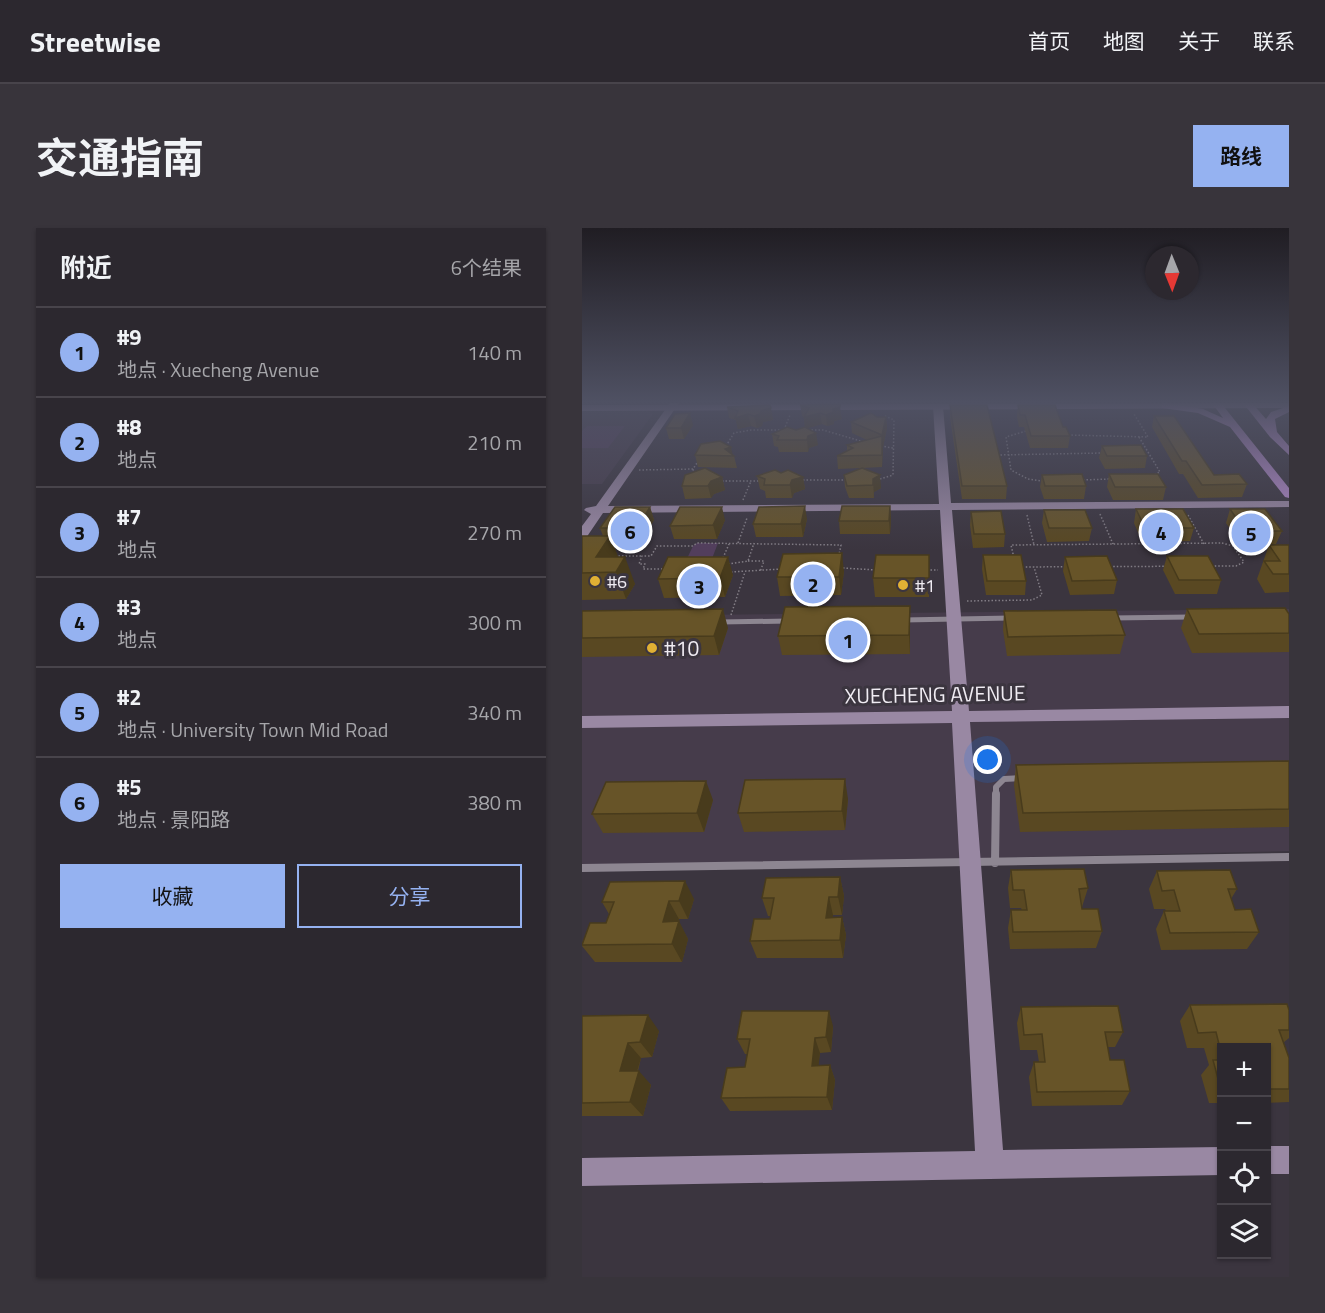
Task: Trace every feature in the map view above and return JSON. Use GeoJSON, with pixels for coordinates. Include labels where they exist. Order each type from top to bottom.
{"type":"FeatureCollection","features":[{"type":"Feature","properties":{"kind":"highway"},"geometry":{"type":"LineString","coordinates":[[1255,452],[1289,495]]}},
{"type":"Feature","properties":{"kind":"street"},"geometry":{"type":"LineString","coordinates":[[582,535],[595,509],[636,452]]}},
{"type":"Feature","properties":{"kind":"street"},"geometry":{"type":"LineString","coordinates":[[582,520],[595,509],[639,452]]}},
{"type":"Feature","properties":{"kind":"street"},"geometry":{"type":"LineString","coordinates":[[942,452],[990,1165]]}},
{"type":"Feature","properties":{"kind":"street"},"geometry":{"type":"LineString","coordinates":[[595,509],[1289,504]]}},
{"type":"Feature","properties":{"kind":"street","name":"XUECHENG AVENUE"},"geometry":{"type":"LineString","coordinates":[[582,722],[1289,702]]}},
{"type":"Feature","properties":{"kind":"street","name":"XUECHENG AVENUE"},"geometry":{"type":"LineString","coordinates":[[582,711],[1289,712]]}},
{"type":"Feature","properties":{"kind":"street"},"geometry":{"type":"LineString","coordinates":[[1271,1160],[1289,1160]]}},
{"type":"Feature","properties":{"kind":"street"},"geometry":{"type":"LineString","coordinates":[[582,1172],[1217,1161]]}},
{"type":"Feature","properties":{"kind":"lane"},"geometry":{"type":"LineString","coordinates":[[895,620],[953,610],[1014,618]]}},
{"type":"Feature","properties":{"kind":"lane"},"geometry":{"type":"LineString","coordinates":[[1098,618],[1193,617]]}},
{"type":"Feature","properties":{"kind":"lane"},"geometry":{"type":"LineString","coordinates":[[718,622],[800,621]]}},
{"type":"Feature","properties":{"kind":"lane"},"geometry":{"type":"LineString","coordinates":[[995,863],[996,787],[1004,778],[1027,778]]}},
{"type":"Feature","properties":{"kind":"lane"},"geometry":{"type":"LineString","coordinates":[[582,868],[1289,857]]}},
{"type":"Feature","properties":{"kind":"path"},"geometry":{"type":"LineString","coordinates":[[876,480],[894,475],[893,452]]}},
{"type":"Feature","properties":{"kind":"path"},"geometry":{"type":"LineString","coordinates":[[1008,452],[1011,470],[1028,478],[1046,481]]}},
{"type":"Feature","properties":{"kind":"path"},"geometry":{"type":"LineString","coordinates":[[1148,452],[1160,472],[1153,475]]}},
{"type":"Feature","properties":{"kind":"path"},"geometry":{"type":"LineString","coordinates":[[997,455],[1105,453]]}},
{"type":"Feature","properties":{"kind":"path"},"geometry":{"type":"LineString","coordinates":[[696,481],[693,470],[697,462]]}},
{"type":"Feature","properties":{"kind":"path"},"geometry":{"type":"LineString","coordinates":[[627,470],[693,470]]}},
{"type":"Feature","properties":{"kind":"path"},"geometry":{"type":"LineString","coordinates":[[797,480],[854,480]]}},
{"type":"Feature","properties":{"kind":"path"},"geometry":{"type":"LineString","coordinates":[[1078,480],[1118,480]]}},
{"type":"Feature","properties":{"kind":"path"},"geometry":{"type":"LineString","coordinates":[[718,481],[763,481]]}},
{"type":"Feature","properties":{"kind":"path"},"geometry":{"type":"LineString","coordinates":[[738,543],[751,481]]}},
{"type":"Feature","properties":{"kind":"path"},"geometry":{"type":"LineString","coordinates":[[1182,505],[1204,544]]}},
{"type":"Feature","properties":{"kind":"path"},"geometry":{"type":"LineString","coordinates":[[1025,506],[1034,545]]}},
{"type":"Feature","properties":{"kind":"path"},"geometry":{"type":"LineString","coordinates":[[1097,506],[1113,544]]}},
{"type":"Feature","properties":{"kind":"path"},"geometry":{"type":"LineString","coordinates":[[729,543],[722,560],[726,564],[764,561],[760,572]]}},
{"type":"Feature","properties":{"kind":"path"},"geometry":{"type":"LineString","coordinates":[[612,556],[651,556],[657,546],[729,543],[841,545],[839,556]]}},
{"type":"Feature","properties":{"kind":"path"},"geometry":{"type":"LineString","coordinates":[[748,561],[754,543]]}},
{"type":"Feature","properties":{"kind":"path"},"geometry":{"type":"LineString","coordinates":[[1113,544],[1204,544],[1233,546],[1244,562],[1236,566],[1016,567],[1011,545],[1113,544]]}},
{"type":"Feature","properties":{"kind":"path"},"geometry":{"type":"LineString","coordinates":[[642,556],[639,564],[645,564],[643,569],[673,569]]}},
{"type":"Feature","properties":{"kind":"path"},"geometry":{"type":"LineString","coordinates":[[733,564],[730,572],[777,571],[785,567]]}},
{"type":"Feature","properties":{"kind":"path"},"geometry":{"type":"LineString","coordinates":[[838,566],[854,570],[885,570]]}},
{"type":"Feature","properties":{"kind":"path"},"geometry":{"type":"LineString","coordinates":[[953,610],[1032,600],[1042,595],[1034,567]]}},
{"type":"Feature","properties":{"kind":"path"},"geometry":{"type":"LineString","coordinates":[[927,570],[938,570]]}},
{"type":"Feature","properties":{"kind":"path"},"geometry":{"type":"LineString","coordinates":[[729,622],[745,572]]}},
{"type":"Feature","properties":{"kind":"shaded area"},"geometry":{"type":"Polygon","coordinates":[[[582,452],[625,452],[602,484],[582,484],[582,452]]]}},
{"type":"Feature","properties":{"kind":"shaded area"},"geometry":{"type":"Polygon","coordinates":[[[697,543],[718,543],[708,569],[682,569],[693,546],[697,543]]]}},
{"type":"Feature","properties":{"kind":"shaded area"},"geometry":{"type":"Polygon","coordinates":[[[1289,609],[1289,851],[582,867],[582,616],[1289,609]]]}},
{"type":"Feature","properties":{"kind":"building"},"geometry":{"type":"Polygon","coordinates":[[[697,452],[729,452],[734,456],[695,455],[697,452]]]}},
{"type":"Feature","properties":{"kind":"building"},"geometry":{"type":"Polygon","coordinates":[[[845,452],[882,452],[882,455],[837,456],[845,452]]]}},
{"type":"Feature","properties":{"kind":"building"},"geometry":{"type":"Polygon","coordinates":[[[957,452],[999,452],[1007,486],[962,486],[957,452]]]}},
{"type":"Feature","properties":{"kind":"building"},"geometry":{"type":"Polygon","coordinates":[[[1105,452],[1145,452],[1147,456],[1107,456],[1105,452]]]}},
{"type":"Feature","properties":{"kind":"building"},"geometry":{"type":"Polygon","coordinates":[[[1176,452],[1198,452],[1214,475],[1239,474],[1247,484],[1202,485],[1186,461],[1182,461],[1176,452]]]}},
{"type":"Feature","properties":{"kind":"building"},"geometry":{"type":"Polygon","coordinates":[[[705,468],[722,477],[711,481],[708,486],[682,486],[685,475],[705,468]]]}},
{"type":"Feature","properties":{"kind":"building"},"geometry":{"type":"Polygon","coordinates":[[[862,468],[880,475],[873,479],[873,485],[847,486],[844,475],[862,468]]]}},
{"type":"Feature","properties":{"kind":"building"},"geometry":{"type":"Polygon","coordinates":[[[775,470],[781,473],[788,470],[803,477],[792,480],[790,485],[764,485],[765,479],[757,476],[775,470]]]}},
{"type":"Feature","properties":{"kind":"building"},"geometry":{"type":"Polygon","coordinates":[[[1082,474],[1086,486],[1045,486],[1042,475],[1082,474]]]}},
{"type":"Feature","properties":{"kind":"building"},"geometry":{"type":"Polygon","coordinates":[[[1109,474],[1158,474],[1166,487],[1115,487],[1109,474]]]}},
{"type":"Feature","properties":{"kind":"building"},"geometry":{"type":"Polygon","coordinates":[[[805,506],[801,524],[753,524],[759,507],[805,506]]]}},
{"type":"Feature","properties":{"kind":"building"},"geometry":{"type":"Polygon","coordinates":[[[842,506],[890,506],[889,521],[839,521],[842,506]]]}},
{"type":"Feature","properties":{"kind":"building"},"geometry":{"type":"Polygon","coordinates":[[[615,507],[650,507],[637,528],[600,528],[615,507]]]}},
{"type":"Feature","properties":{"kind":"building"},"geometry":{"type":"Polygon","coordinates":[[[680,507],[722,507],[713,525],[670,526],[680,507]]]}},
{"type":"Feature","properties":{"kind":"building"},"geometry":{"type":"Polygon","coordinates":[[[1136,509],[1183,509],[1194,528],[1145,528],[1136,509]]]}},
{"type":"Feature","properties":{"kind":"building"},"geometry":{"type":"Polygon","coordinates":[[[1230,509],[1265,509],[1282,531],[1245,531],[1230,509]]]}},
{"type":"Feature","properties":{"kind":"building"},"geometry":{"type":"Polygon","coordinates":[[[1044,510],[1085,510],[1092,528],[1049,528],[1044,510]]]}},
{"type":"Feature","properties":{"kind":"building"},"geometry":{"type":"Polygon","coordinates":[[[1001,511],[1005,534],[974,534],[971,512],[1001,511]]]}},
{"type":"Feature","properties":{"kind":"building"},"geometry":{"type":"Polygon","coordinates":[[[582,536],[610,536],[596,557],[625,557],[616,572],[582,573],[582,536]]]}},
{"type":"Feature","properties":{"kind":"building"},"geometry":{"type":"Polygon","coordinates":[[[1269,545],[1289,545],[1289,574],[1273,574],[1264,561],[1280,561],[1269,545]]]}},
{"type":"Feature","properties":{"kind":"building"},"geometry":{"type":"Polygon","coordinates":[[[842,553],[839,577],[777,577],[783,554],[842,553]]]}},
{"type":"Feature","properties":{"kind":"building"},"geometry":{"type":"Polygon","coordinates":[[[876,555],[929,555],[929,578],[873,578],[876,555]]]}},
{"type":"Feature","properties":{"kind":"building"},"geometry":{"type":"Polygon","coordinates":[[[983,555],[1021,555],[1026,581],[987,581],[983,555]]]}},
{"type":"Feature","properties":{"kind":"building"},"geometry":{"type":"Polygon","coordinates":[[[1107,556],[1117,580],[1072,581],[1065,557],[1107,556]]]}},
{"type":"Feature","properties":{"kind":"building"},"geometry":{"type":"Polygon","coordinates":[[[1167,556],[1208,556],[1221,580],[1179,580],[1167,556]]]}},
{"type":"Feature","properties":{"kind":"building"},"geometry":{"type":"Polygon","coordinates":[[[668,557],[728,557],[720,578],[658,579],[668,557]]]}},
{"type":"Feature","properties":{"kind":"building"},"geometry":{"type":"Polygon","coordinates":[[[910,606],[909,635],[778,636],[785,607],[910,606]]]}},
{"type":"Feature","properties":{"kind":"building"},"geometry":{"type":"Polygon","coordinates":[[[1285,608],[1289,614],[1289,633],[1199,634],[1187,609],[1285,608]]]}},
{"type":"Feature","properties":{"kind":"building"},"geometry":{"type":"Polygon","coordinates":[[[723,609],[714,636],[582,638],[582,611],[723,609]]]}},
{"type":"Feature","properties":{"kind":"building"},"geometry":{"type":"Polygon","coordinates":[[[1116,610],[1125,635],[1008,637],[1004,611],[1116,610]]]}},
{"type":"Feature","properties":{"kind":"building"},"geometry":{"type":"Polygon","coordinates":[[[1289,761],[1289,809],[1023,813],[1016,765],[1289,761]]]}},
{"type":"Feature","properties":{"kind":"building"},"geometry":{"type":"Polygon","coordinates":[[[845,779],[842,811],[738,813],[745,780],[845,779]]]}},
{"type":"Feature","properties":{"kind":"building"},"geometry":{"type":"Polygon","coordinates":[[[706,781],[697,813],[592,814],[606,782],[706,781]]]}},
{"type":"Feature","properties":{"kind":"building"},"geometry":{"type":"Polygon","coordinates":[[[1084,869],[1088,888],[1079,889],[1082,909],[1098,909],[1102,931],[1013,932],[1011,910],[1027,910],[1024,890],[1013,890],[1011,870],[1084,869]]]}},
{"type":"Feature","properties":{"kind":"building"},"geometry":{"type":"Polygon","coordinates":[[[1230,870],[1237,889],[1228,889],[1235,910],[1251,909],[1259,932],[1170,933],[1164,911],[1180,911],[1174,890],[1162,891],[1157,871],[1230,870]]]}},
{"type":"Feature","properties":{"kind":"building"},"geometry":{"type":"Polygon","coordinates":[[[840,877],[838,897],[829,897],[826,918],[842,917],[840,940],[750,941],[754,919],[770,919],[774,898],[762,898],[766,878],[840,877]]]}},
{"type":"Feature","properties":{"kind":"building"},"geometry":{"type":"Polygon","coordinates":[[[685,881],[679,901],[669,901],[663,922],[679,921],[672,944],[582,945],[590,923],[606,923],[614,902],[602,902],[610,882],[685,881]]]}},
{"type":"Feature","properties":{"kind":"building"},"geometry":{"type":"Polygon","coordinates":[[[1287,1004],[1289,1030],[1279,1030],[1289,1058],[1289,1089],[1271,1089],[1271,1043],[1219,1043],[1216,1032],[1198,1033],[1190,1005],[1287,1004]]]}},
{"type":"Feature","properties":{"kind":"building"},"geometry":{"type":"Polygon","coordinates":[[[1118,1006],[1123,1032],[1105,1032],[1110,1060],[1124,1060],[1130,1091],[1037,1092],[1034,1062],[1045,1062],[1042,1034],[1024,1035],[1021,1007],[1118,1006]]]}},
{"type":"Feature","properties":{"kind":"building"},"geometry":{"type":"Polygon","coordinates":[[[742,1011],[829,1011],[826,1037],[815,1038],[812,1066],[830,1065],[827,1097],[721,1098],[727,1068],[745,1067],[750,1039],[737,1039],[742,1011]]]}},
{"type":"Feature","properties":{"kind":"building"},"geometry":{"type":"Polygon","coordinates":[[[648,1015],[640,1042],[628,1043],[620,1071],[639,1071],[630,1102],[582,1103],[582,1016],[648,1015]]]}},
{"type":"Feature","properties":{"kind":"building"},"geometry":{"type":"Polygon","coordinates":[[[1213,1060],[1217,1060],[1217,1075],[1213,1060]]]}},
{"type":"Feature","properties":{"kind":"place","name":"#5"},"geometry":{"type":"Point","coordinates":[630,531]}},
{"type":"Feature","properties":{"kind":"place","name":"#3"},"geometry":{"type":"Point","coordinates":[1161,532]}},
{"type":"Feature","properties":{"kind":"place","name":"#2"},"geometry":{"type":"Point","coordinates":[1251,533]}},
{"type":"Feature","properties":{"kind":"place","name":"#6"},"geometry":{"type":"Point","coordinates":[595,581]}},
{"type":"Feature","properties":{"kind":"place","name":"#8"},"geometry":{"type":"Point","coordinates":[813,584]}},
{"type":"Feature","properties":{"kind":"place","name":"#1"},"geometry":{"type":"Point","coordinates":[903,585]}},
{"type":"Feature","properties":{"kind":"place","name":"#7"},"geometry":{"type":"Point","coordinates":[699,586]}},
{"type":"Feature","properties":{"kind":"place","name":"#9"},"geometry":{"type":"Point","coordinates":[848,640]}},
{"type":"Feature","properties":{"kind":"place","name":"#10"},"geometry":{"type":"Point","coordinates":[652,648]}}]}
